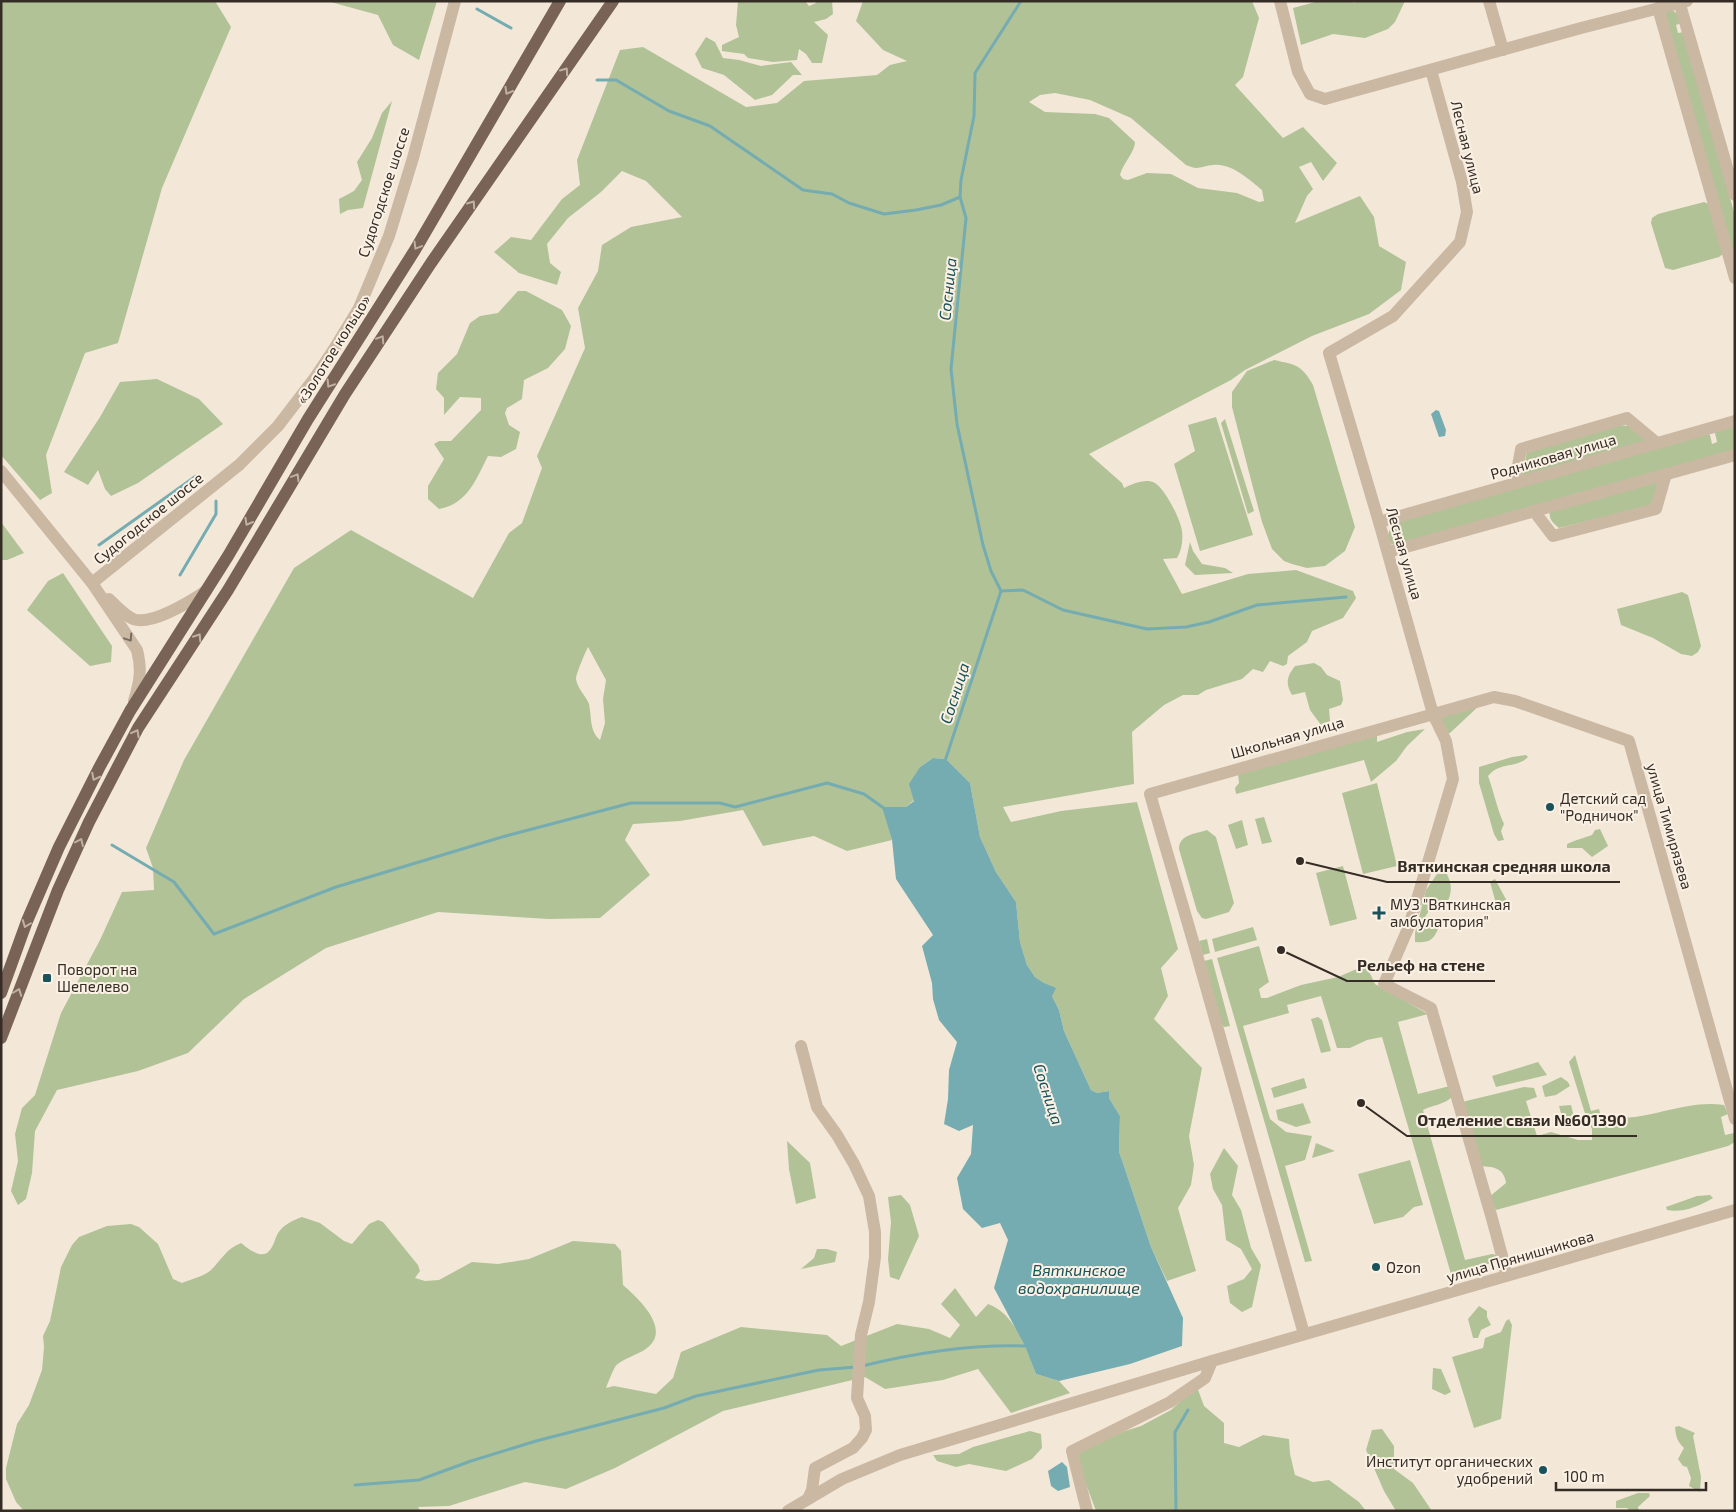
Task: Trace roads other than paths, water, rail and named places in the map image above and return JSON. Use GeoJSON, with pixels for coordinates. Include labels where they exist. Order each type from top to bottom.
{"type":"FeatureCollection","features":[{"type":"Feature","properties":{"kind":"main road","name":"«Золотое кольцо»"},"geometry":{"type":"LineString","coordinates":[[130,711],[228,556],[308,419],[415,250],[560,1]]}},
{"type":"Feature","properties":{"kind":"main road"},"geometry":{"type":"LineString","coordinates":[[1,1038],[58,890],[98,805],[138,728],[228,590],[345,394],[431,263],[613,1]]}},
{"type":"Feature","properties":{"kind":"main road"},"geometry":{"type":"LineString","coordinates":[[1,993],[27,921],[59,847],[130,711]]}},
{"type":"Feature","properties":{"kind":"street","name":"Судогодское шоссе"},"geometry":{"type":"LineString","coordinates":[[92,583],[239,465],[278,426],[334,349],[358,308],[389,236],[413,158],[455,1]]}},
{"type":"Feature","properties":{"kind":"street"},"geometry":{"type":"LineString","coordinates":[[1280,1],[1298,72],[1310,94],[1326,99],[1682,2],[1735,195]]}},
{"type":"Feature","properties":{"kind":"street"},"geometry":{"type":"LineString","coordinates":[[1489,1],[1503,50]]}},
{"type":"Feature","properties":{"kind":"street"},"geometry":{"type":"LineString","coordinates":[[1658,8],[1735,278]]}},
{"type":"Feature","properties":{"kind":"street","name":"Лесная улица"},"geometry":{"type":"LineString","coordinates":[[1431,70],[1462,182],[1467,212],[1460,242],[1394,316],[1329,353],[1388,552],[1432,714],[1446,741],[1454,779],[1409,926],[1384,984],[1431,1008],[1491,1216],[1506,1276]]}},
{"type":"Feature","properties":{"kind":"street"},"geometry":{"type":"LineString","coordinates":[[1515,483],[1520,449],[1627,418],[1657,443]]}},
{"type":"Feature","properties":{"kind":"street","name":"Родниковая улица"},"geometry":{"type":"LineString","coordinates":[[1379,522],[1735,420]]}},
{"type":"Feature","properties":{"kind":"street"},"geometry":{"type":"LineString","coordinates":[[1388,552],[1735,455]]}},
{"type":"Feature","properties":{"kind":"street"},"geometry":{"type":"LineString","coordinates":[[1,471],[92,583],[137,650],[140,662],[140,680],[130,711]]}},
{"type":"Feature","properties":{"kind":"street"},"geometry":{"type":"LineString","coordinates":[[1534,511],[1552,536],[1656,509],[1666,474]]}},
{"type":"Feature","properties":{"kind":"street"},"geometry":{"type":"LineString","coordinates":[[92,583],[118,608],[134,619],[140,620],[181,608],[206,591]]}},
{"type":"Feature","properties":{"kind":"street","name":"улица Тимирязева"},"geometry":{"type":"LineString","coordinates":[[1432,714],[1494,697],[1514,701],[1629,741],[1735,1119]]}},
{"type":"Feature","properties":{"kind":"street","name":"Школьная улица"},"geometry":{"type":"LineString","coordinates":[[1304,1334],[1150,794],[1432,714]]}},
{"type":"Feature","properties":{"kind":"street"},"geometry":{"type":"LineString","coordinates":[[800,1046],[816,1107],[837,1135],[870,1196],[875,1232],[875,1257],[869,1302],[861,1335],[857,1398],[865,1416],[866,1430],[853,1448],[815,1468],[812,1490],[804,1504]]}},
{"type":"Feature","properties":{"kind":"street","name":"улица Прянишникова"},"geometry":{"type":"LineString","coordinates":[[788,1511],[804,1504],[842,1480],[900,1456],[1212,1361],[1735,1210]]}},
{"type":"Feature","properties":{"kind":"street"},"geometry":{"type":"LineString","coordinates":[[1087,1511],[1072,1451],[1170,1402],[1204,1378],[1212,1361]]}},
{"type":"Feature","properties":{"kind":"water"},"geometry":{"type":"Polygon","coordinates":[[[1436,410],[1439,411],[1446,430],[1445,436],[1439,437],[1431,414],[1436,410]]]}},
{"type":"Feature","properties":{"kind":"water","name":"Вяткинское водохранилище"},"geometry":{"type":"Polygon","coordinates":[[[933,758],[946,759],[970,783],[980,837],[996,872],[1016,902],[1020,942],[1027,965],[1035,977],[1056,988],[1052,996],[1059,1010],[1064,1031],[1091,1090],[1097,1093],[1109,1091],[1109,1098],[1120,1116],[1119,1152],[1151,1247],[1183,1318],[1182,1346],[1130,1364],[1059,1381],[1036,1374],[1025,1346],[994,1288],[1008,1240],[1000,1223],[982,1228],[963,1209],[957,1178],[971,1154],[973,1125],[959,1131],[944,1124],[948,1099],[949,1070],[957,1042],[939,1020],[922,946],[933,935],[896,879],[892,840],[882,807],[906,807],[914,801],[909,784],[920,767],[933,758]]]}},
{"type":"Feature","properties":{"kind":"water"},"geometry":{"type":"Polygon","coordinates":[[[1062,1462],[1067,1467],[1070,1487],[1058,1491],[1051,1486],[1048,1471],[1062,1462]]]}},
{"type":"Feature","properties":{"kind":"waterway","name":"Сосница"},"geometry":{"type":"LineString","coordinates":[[945,761],[1001,591],[991,571],[983,545],[957,424],[951,369],[966,218],[960,197],[961,180],[974,116],[975,73],[1021,1]]}},
{"type":"Feature","properties":{"kind":"waterway"},"geometry":{"type":"LineString","coordinates":[[477,9],[511,28]]}},
{"type":"Feature","properties":{"kind":"waterway"},"geometry":{"type":"LineString","coordinates":[[597,80],[616,80],[669,111],[710,126],[803,190],[832,194],[849,203],[884,214],[941,205],[960,197]]}},
{"type":"Feature","properties":{"kind":"waterway"},"geometry":{"type":"LineString","coordinates":[[99,545],[196,476]]}},
{"type":"Feature","properties":{"kind":"waterway"},"geometry":{"type":"LineString","coordinates":[[180,575],[216,514],[216,501]]}},
{"type":"Feature","properties":{"kind":"waterway"},"geometry":{"type":"LineString","coordinates":[[1001,591],[1023,590],[1063,610],[1147,629],[1186,627],[1209,622],[1257,605],[1346,597]]}},
{"type":"Feature","properties":{"kind":"waterway"},"geometry":{"type":"LineString","coordinates":[[112,845],[174,882],[214,934],[336,887],[502,837],[631,803],[720,803],[735,807],[827,783],[864,794],[885,809]]}},
{"type":"Feature","properties":{"kind":"waterway"},"geometry":{"type":"LineString","coordinates":[[862,1366],[943,1350],[984,1346],[1025,1346]]}},
{"type":"Feature","properties":{"kind":"waterway"},"geometry":{"type":"LineString","coordinates":[[355,1485],[419,1480],[471,1461],[536,1441],[664,1408],[696,1396],[819,1370],[856,1367]]}},
{"type":"Feature","properties":{"kind":"waterway","name":"Сосница"},"geometry":{"type":"LineString","coordinates":[[1176,1511],[1175,1432],[1188,1410]]}},
{"type":"Feature","properties":{"kind":"place","name":"Детский сад \"Родничок\""},"geometry":{"type":"Point","coordinates":[1550,807]}},
{"type":"Feature","properties":{"kind":"place","name":"Вяткинская средняя школа"},"geometry":{"type":"Point","coordinates":[1300,861]}},
{"type":"Feature","properties":{"kind":"place","name":"МУЗ \"Вяткинская амбулатория\""},"geometry":{"type":"Point","coordinates":[1379,913]}},
{"type":"Feature","properties":{"kind":"place","name":"Рельеф на стене"},"geometry":{"type":"Point","coordinates":[1281,950]}},
{"type":"Feature","properties":{"kind":"place","name":"Поворот на Шепелево"},"geometry":{"type":"Point","coordinates":[47,978]}},
{"type":"Feature","properties":{"kind":"place","name":"Отделение связи №601390"},"geometry":{"type":"Point","coordinates":[1361,1103]}},
{"type":"Feature","properties":{"kind":"place","name":"Ozon"},"geometry":{"type":"Point","coordinates":[1376,1267]}},
{"type":"Feature","properties":{"kind":"place","name":"Институт органических удобрений"},"geometry":{"type":"Point","coordinates":[1543,1470]}}]}
